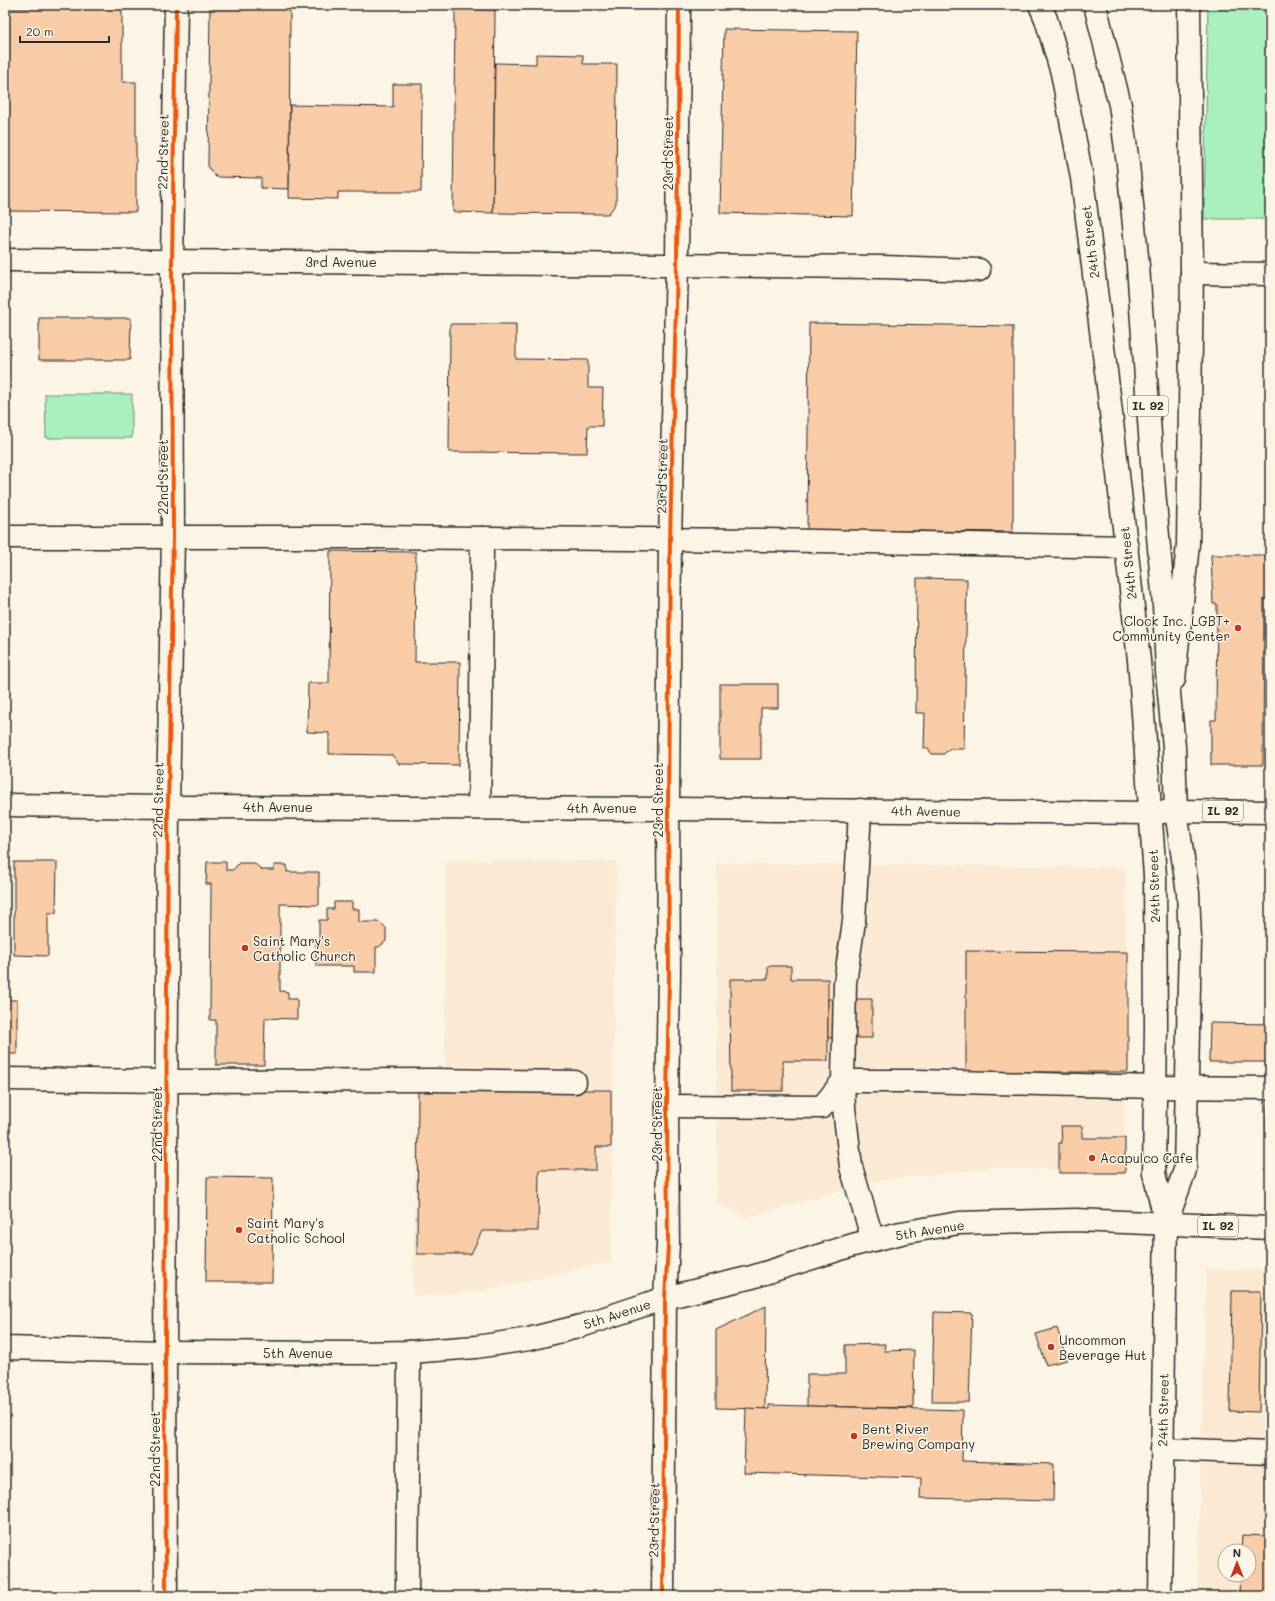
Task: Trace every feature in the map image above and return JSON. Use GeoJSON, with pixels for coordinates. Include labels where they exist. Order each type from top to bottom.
{"type":"FeatureCollection","features":[{"type":"Feature","properties":{"kind":"main road","name":"22nd Street"},"geometry":{"type":"LineString","coordinates":[[166,1596],[165,1352],[168,807],[173,537],[172,261],[176,5]]}},
{"type":"Feature","properties":{"kind":"main road","name":"23rd Street"},"geometry":{"type":"LineString","coordinates":[[663,1596],[665,1298],[668,1245],[667,1106],[669,971],[668,809],[670,540],[677,266],[679,5]]}},
{"type":"Feature","properties":{"kind":"main road","name":"24th Street"},"geometry":{"type":"LineString","coordinates":[[1040,5],[1046,19],[1062,73],[1082,178],[1139,660],[1155,876],[1154,1173],[1166,1223],[1160,1596]]}},
{"type":"Feature","properties":{"kind":"main road","name":"24th Street"},"geometry":{"type":"LineString","coordinates":[[1095,5],[1120,105],[1128,164],[1139,280],[1151,452],[1164,605],[1170,711],[1174,747],[1176,811],[1188,893],[1190,940],[1186,1170],[1166,1223]]}},
{"type":"Feature","properties":{"kind":"main road"},"geometry":{"type":"LineString","coordinates":[[1170,711],[1188,544],[1192,273],[1189,5]]}},
{"type":"Feature","properties":{"kind":"main road","name":"3rd Avenue"},"geometry":{"type":"LineString","coordinates":[[5,260],[979,270]]}},
{"type":"Feature","properties":{"kind":"main road"},"geometry":{"type":"LineString","coordinates":[[1192,273],[1270,274]]}},
{"type":"Feature","properties":{"kind":"main road"},"geometry":{"type":"LineString","coordinates":[[5,537],[765,540],[1126,547]]}},
{"type":"Feature","properties":{"kind":"main road"},"geometry":{"type":"LineString","coordinates":[[479,808],[482,538]]}},
{"type":"Feature","properties":{"kind":"main road","name":"4th Avenue"},"geometry":{"type":"LineString","coordinates":[[5,805],[1270,812]]}},
{"type":"Feature","properties":{"kind":"main road"},"geometry":{"type":"LineString","coordinates":[[860,810],[854,911],[845,983],[843,1081],[844,1108],[851,1167],[873,1240]]}},
{"type":"Feature","properties":{"kind":"main road"},"geometry":{"type":"LineString","coordinates":[[5,1079],[167,1081],[432,1080],[575,1082]]}},
{"type":"Feature","properties":{"kind":"main road"},"geometry":{"type":"LineString","coordinates":[[667,1106],[822,1107],[843,1081]]}},
{"type":"Feature","properties":{"kind":"main road"},"geometry":{"type":"LineString","coordinates":[[843,1081],[918,1081],[1155,1087],[1270,1088]]}},
{"type":"Feature","properties":{"kind":"main road","name":"5th Avenue"},"geometry":{"type":"LineString","coordinates":[[5,1348],[165,1352],[409,1352],[476,1347],[529,1339],[581,1326],[665,1298],[752,1277],[799,1261],[873,1240],[901,1233],[958,1223],[1075,1220],[1270,1228]]}},
{"type":"Feature","properties":{"kind":"main road"},"geometry":{"type":"LineString","coordinates":[[407,1596],[409,1352]]}},
{"type":"Feature","properties":{"kind":"main road"},"geometry":{"type":"LineString","coordinates":[[1162,1449],[1270,1452]]}},
{"type":"Feature","properties":{"kind":"shaded area"},"geometry":{"type":"Polygon","coordinates":[[[445,860],[616,861],[611,1262],[483,1291],[413,1296],[416,1090],[445,1089],[445,860]]]}},
{"type":"Feature","properties":{"kind":"shaded area"},"geometry":{"type":"Polygon","coordinates":[[[717,863],[1126,867],[1127,1071],[877,1067],[876,1091],[1125,1091],[1123,1171],[993,1168],[875,1181],[745,1218],[717,1203],[717,863]]]}},
{"type":"Feature","properties":{"kind":"shaded area"},"geometry":{"type":"Polygon","coordinates":[[[1206,1269],[1270,1270],[1270,1596],[1197,1596],[1206,1269]]]}},
{"type":"Feature","properties":{"kind":"green space"},"geometry":{"type":"Polygon","coordinates":[[[1208,5],[1270,5],[1270,219],[1204,219],[1208,5]]]}},
{"type":"Feature","properties":{"kind":"green space"},"geometry":{"type":"Polygon","coordinates":[[[45,394],[132,394],[132,438],[46,438],[45,394]]]}},
{"type":"Feature","properties":{"kind":"building"},"geometry":{"type":"Polygon","coordinates":[[[210,5],[290,6],[289,189],[261,188],[261,178],[216,177],[208,167],[210,5]]]}},
{"type":"Feature","properties":{"kind":"building"},"geometry":{"type":"Polygon","coordinates":[[[5,8],[122,8],[122,82],[136,82],[136,212],[5,211],[5,8]]]}},
{"type":"Feature","properties":{"kind":"building"},"geometry":{"type":"Polygon","coordinates":[[[455,9],[495,10],[493,213],[453,212],[455,9]]]}},
{"type":"Feature","properties":{"kind":"building"},"geometry":{"type":"Polygon","coordinates":[[[724,29],[857,31],[853,216],[720,213],[724,29]]]}},
{"type":"Feature","properties":{"kind":"building"},"geometry":{"type":"Polygon","coordinates":[[[536,54],[583,55],[583,64],[617,64],[616,204],[608,214],[493,213],[495,63],[536,64],[536,54]]]}},
{"type":"Feature","properties":{"kind":"building"},"geometry":{"type":"Polygon","coordinates":[[[393,84],[422,84],[421,192],[338,192],[338,199],[289,198],[290,105],[393,107],[393,84]]]}},
{"type":"Feature","properties":{"kind":"building"},"geometry":{"type":"Polygon","coordinates":[[[39,318],[131,318],[130,360],[39,360],[39,318]]]}},
{"type":"Feature","properties":{"kind":"building"},"geometry":{"type":"Polygon","coordinates":[[[809,323],[1013,326],[1013,532],[807,530],[809,323]]]}},
{"type":"Feature","properties":{"kind":"building"},"geometry":{"type":"Polygon","coordinates":[[[450,324],[516,324],[516,359],[588,360],[588,388],[603,388],[602,426],[588,426],[587,453],[449,452],[450,324]]]}},
{"type":"Feature","properties":{"kind":"building"},"geometry":{"type":"Polygon","coordinates":[[[330,551],[416,552],[415,662],[460,662],[459,765],[399,764],[392,755],[329,754],[329,733],[307,732],[308,683],[329,683],[330,551]]]}},
{"type":"Feature","properties":{"kind":"building"},"geometry":{"type":"Polygon","coordinates":[[[1211,555],[1270,555],[1270,599],[1264,599],[1263,765],[1211,765],[1211,720],[1216,720],[1217,604],[1213,604],[1211,555]]]}},
{"type":"Feature","properties":{"kind":"building"},"geometry":{"type":"Polygon","coordinates":[[[917,578],[967,579],[964,749],[949,749],[944,754],[932,754],[927,748],[924,748],[925,713],[916,713],[917,578]]]}},
{"type":"Feature","properties":{"kind":"building"},"geometry":{"type":"Polygon","coordinates":[[[720,684],[778,684],[778,708],[761,708],[761,759],[720,759],[720,684]]]}},
{"type":"Feature","properties":{"kind":"building"},"geometry":{"type":"Polygon","coordinates":[[[14,862],[57,862],[56,913],[48,913],[48,956],[14,955],[14,862]]]}},
{"type":"Feature","properties":{"kind":"building","name":"Saint Mary's Catholic Church"},"geometry":{"type":"Polygon","coordinates":[[[207,862],[226,862],[226,870],[233,870],[239,863],[254,863],[262,870],[274,870],[274,865],[287,865],[287,872],[319,872],[319,905],[280,904],[280,991],[288,992],[288,999],[297,999],[297,1019],[265,1018],[264,1065],[216,1065],[216,1020],[210,1020],[211,884],[206,884],[207,862]]]}},
{"type":"Feature","properties":{"kind":"building"},"geometry":{"type":"Polygon","coordinates":[[[334,902],[352,902],[352,909],[359,909],[359,922],[380,922],[386,928],[386,941],[379,947],[376,947],[376,972],[354,972],[354,966],[316,966],[316,941],[319,941],[319,920],[327,920],[327,909],[334,909],[334,902]]]}},
{"type":"Feature","properties":{"kind":"building"},"geometry":{"type":"Polygon","coordinates":[[[966,951],[1128,952],[1128,1072],[966,1072],[966,951]]]}},
{"type":"Feature","properties":{"kind":"building"},"geometry":{"type":"Polygon","coordinates":[[[768,966],[791,966],[791,979],[828,979],[828,1061],[783,1061],[783,1091],[731,1091],[730,979],[768,979],[768,966]]]}},
{"type":"Feature","properties":{"kind":"building"},"geometry":{"type":"Polygon","coordinates":[[[828,999],[872,999],[872,1038],[828,1038],[828,999]]]}},
{"type":"Feature","properties":{"kind":"building"},"geometry":{"type":"Polygon","coordinates":[[[5,1000],[17,1000],[17,1054],[5,1054],[5,1000]]]}},
{"type":"Feature","properties":{"kind":"building"},"geometry":{"type":"Polygon","coordinates":[[[1210,1023],[1270,1024],[1270,1062],[1209,1062],[1210,1023]]]}},
{"type":"Feature","properties":{"kind":"building"},"geometry":{"type":"Polygon","coordinates":[[[418,1090],[611,1090],[611,1147],[596,1147],[596,1170],[539,1170],[538,1231],[482,1231],[471,1254],[417,1254],[418,1090]]]}},
{"type":"Feature","properties":{"kind":"building"},"geometry":{"type":"Polygon","coordinates":[[[1267,1097],[1270,1097],[1270,1131],[1266,1131],[1267,1097]]]}},
{"type":"Feature","properties":{"kind":"building","name":"Acapulco Cafe"},"geometry":{"type":"Polygon","coordinates":[[[1061,1126],[1082,1126],[1082,1138],[1125,1138],[1125,1173],[1059,1173],[1059,1143],[1062,1143],[1061,1126]]]}},
{"type":"Feature","properties":{"kind":"building","name":"Saint Mary's Catholic School"},"geometry":{"type":"Polygon","coordinates":[[[207,1177],[273,1178],[272,1282],[206,1282],[207,1177]]]}},
{"type":"Feature","properties":{"kind":"building"},"geometry":{"type":"Polygon","coordinates":[[[1232,1291],[1261,1291],[1259,1412],[1230,1411],[1232,1291]]]}},
{"type":"Feature","properties":{"kind":"building"},"geometry":{"type":"Polygon","coordinates":[[[766,1306],[765,1409],[716,1408],[716,1330],[766,1306]]]}},
{"type":"Feature","properties":{"kind":"building"},"geometry":{"type":"Polygon","coordinates":[[[934,1312],[972,1313],[969,1402],[932,1402],[934,1312]]]}},
{"type":"Feature","properties":{"kind":"building","name":"Uncommon Beverage Hut"},"geometry":{"type":"Polygon","coordinates":[[[1057,1328],[1067,1360],[1046,1365],[1036,1334],[1057,1328]]]}},
{"type":"Feature","properties":{"kind":"building"},"geometry":{"type":"Polygon","coordinates":[[[885,1344],[884,1351],[914,1350],[913,1408],[807,1406],[807,1374],[845,1374],[845,1345],[885,1344]]]}},
{"type":"Feature","properties":{"kind":"building","name":"Bent River Brewing Company"},"geometry":{"type":"Polygon","coordinates":[[[769,1405],[963,1410],[962,1461],[1054,1464],[1053,1501],[920,1498],[921,1478],[744,1473],[746,1408],[769,1409],[769,1405]]]}},
{"type":"Feature","properties":{"kind":"building"},"geometry":{"type":"Polygon","coordinates":[[[1242,1535],[1270,1536],[1270,1596],[1239,1596],[1240,1583],[1257,1583],[1257,1543],[1242,1543],[1242,1535]]]}},
{"type":"Feature","properties":{"kind":"cycle path"},"geometry":{"type":"LineString","coordinates":[[166,1596],[165,1352],[168,807],[173,537],[172,261],[176,5]]}},
{"type":"Feature","properties":{"kind":"cycle path"},"geometry":{"type":"LineString","coordinates":[[663,1596],[665,1298],[668,1245],[667,1106],[669,971],[668,809],[670,540],[677,265],[679,5]]}},
{"type":"Feature","properties":{"kind":"place","name":"Clock Inc. LGBT+ Community Center"},"geometry":{"type":"Point","coordinates":[1238,628]}},
{"type":"Feature","properties":{"kind":"place","name":"Saint Mary's Catholic Church"},"geometry":{"type":"Point","coordinates":[245,948]}},
{"type":"Feature","properties":{"kind":"place","name":"Acapulco Cafe"},"geometry":{"type":"Point","coordinates":[1092,1158]}},
{"type":"Feature","properties":{"kind":"place","name":"Saint Mary's Catholic School"},"geometry":{"type":"Point","coordinates":[239,1230]}},
{"type":"Feature","properties":{"kind":"place","name":"Uncommon Beverage Hut"},"geometry":{"type":"Point","coordinates":[1051,1347]}},
{"type":"Feature","properties":{"kind":"place","name":"Bent River Brewing Company"},"geometry":{"type":"Point","coordinates":[854,1436]}}]}
